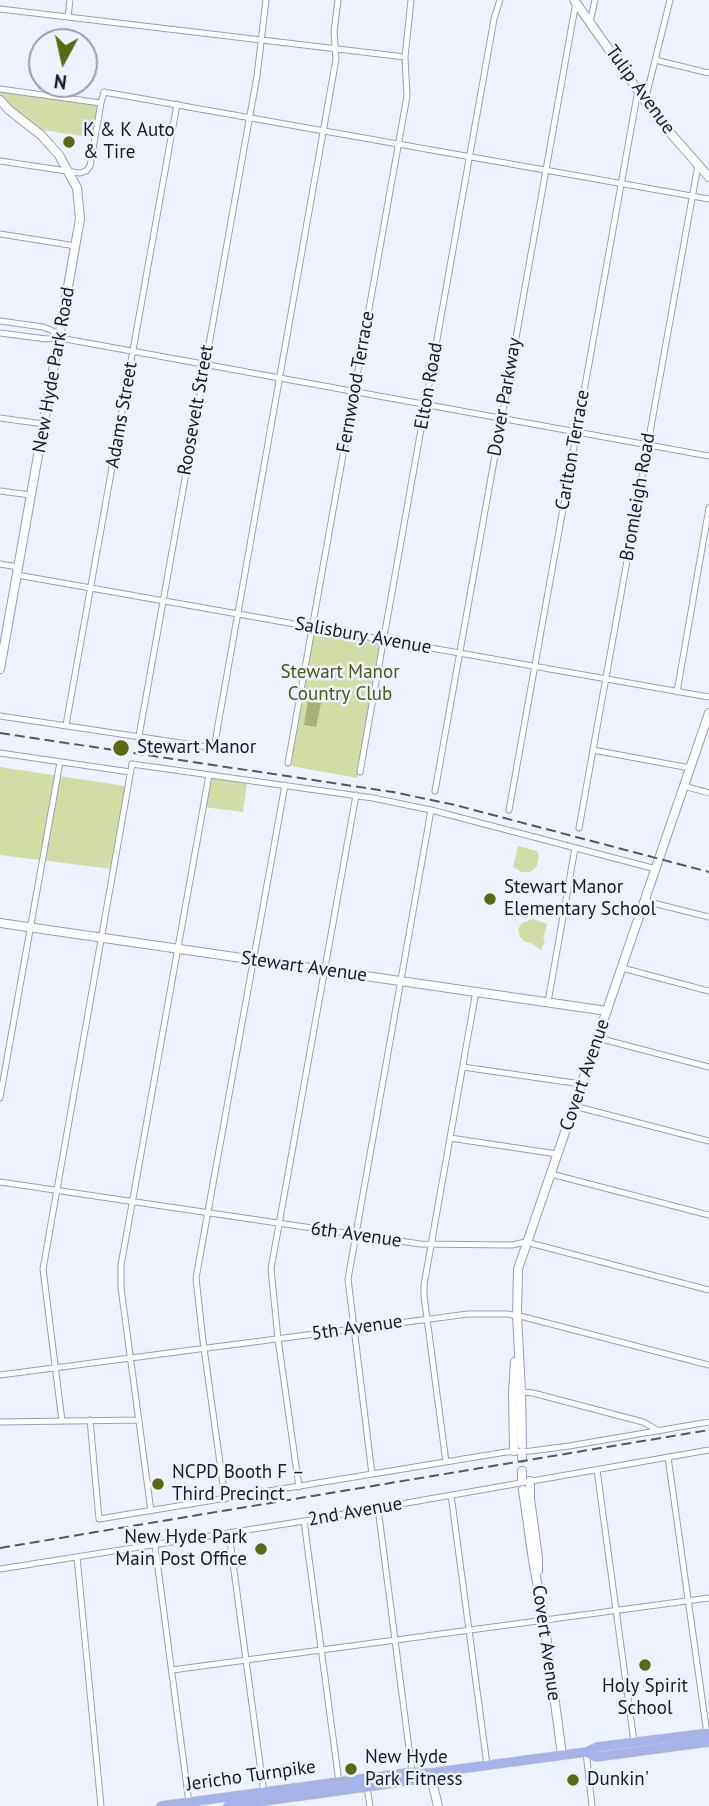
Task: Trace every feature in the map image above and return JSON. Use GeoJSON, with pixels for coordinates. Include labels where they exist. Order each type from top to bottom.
{"type":"FeatureCollection","features":[{"type":"Feature","properties":{"kind":"main road","name":"Tulip Avenue"},"geometry":{"type":"LineString","coordinates":[[575,1],[668,132],[709,177]]}},
{"type":"Feature","properties":{"kind":"main road","name":"New Hyde Park Road"},"geometry":{"type":"LineString","coordinates":[[0,100],[50,143],[77,188],[80,219],[0,669]]}},
{"type":"Feature","properties":{"kind":"main road","name":"Covert Avenue"},"geometry":{"type":"LineString","coordinates":[[520,1452],[517,1275],[526,1242],[709,716]]}},
{"type":"Feature","properties":{"kind":"main road","name":"Stewart Avenue"},"geometry":{"type":"LineString","coordinates":[[0,923],[607,1011]]}},
{"type":"Feature","properties":{"kind":"main road"},"geometry":{"type":"LineString","coordinates":[[518,1342],[513,1387],[520,1452]]}},
{"type":"Feature","properties":{"kind":"main road"},"geometry":{"type":"LineString","coordinates":[[525,1477],[538,1557],[538,1585]]}},
{"type":"Feature","properties":{"kind":"main road","name":"Covert Avenue"},"geometry":{"type":"LineString","coordinates":[[523,1490],[562,1755]]}},
{"type":"Feature","properties":{"kind":"main road","name":"Jericho Turnpike"},"geometry":{"type":"LineString","coordinates":[[161,1806],[244,1795],[295,1801],[412,1776],[586,1752],[597,1747],[708,1738]]}},
{"type":"Feature","properties":{"kind":"main road","name":"Jericho Turnpike"},"geometry":{"type":"LineString","coordinates":[[586,1752],[596,1757],[708,1738]]}},
{"type":"Feature","properties":{"kind":"main road"},"geometry":{"type":"LineString","coordinates":[[430,1773],[438,1806]]}},
{"type":"Feature","properties":{"kind":"main road","name":"Jericho Turnpike"},"geometry":{"type":"LineString","coordinates":[[226,1806],[339,1782],[412,1776]]}},
{"type":"Feature","properties":{"kind":"main road"},"geometry":{"type":"LineString","coordinates":[[226,1806],[225,1802],[240,1800],[244,1795]]}},
{"type":"Feature","properties":{"kind":"street"},"geometry":{"type":"LineString","coordinates":[[68,17],[70,0]]}},
{"type":"Feature","properties":{"kind":"street","name":"Roosevelt Street"},"geometry":{"type":"LineString","coordinates":[[139,736],[255,85],[266,0]]}},
{"type":"Feature","properties":{"kind":"street"},"geometry":{"type":"LineString","coordinates":[[0,716],[214,748],[336,59],[334,32],[338,0]]}},
{"type":"Feature","properties":{"kind":"street","name":"Fernwood Terrace"},"geometry":{"type":"LineString","coordinates":[[288,763],[407,96],[405,57],[411,0]]}},
{"type":"Feature","properties":{"kind":"street","name":"Elton Road"},"geometry":{"type":"LineString","coordinates":[[360,772],[494,19],[500,0]]}},
{"type":"Feature","properties":{"kind":"street"},"geometry":{"type":"LineString","coordinates":[[590,22],[596,0]]}},
{"type":"Feature","properties":{"kind":"street"},"geometry":{"type":"LineString","coordinates":[[645,101],[670,0]]}},
{"type":"Feature","properties":{"kind":"street","name":"Dover Parkway"},"geometry":{"type":"LineString","coordinates":[[435,791],[575,1]]}},
{"type":"Feature","properties":{"kind":"street"},"geometry":{"type":"LineString","coordinates":[[0,9],[405,57]]}},
{"type":"Feature","properties":{"kind":"street"},"geometry":{"type":"LineString","coordinates":[[655,60],[709,73]]}},
{"type":"Feature","properties":{"kind":"street"},"geometry":{"type":"LineString","coordinates":[[0,89],[101,103]]}},
{"type":"Feature","properties":{"kind":"street","name":"Carlton Terrace"},"geometry":{"type":"LineString","coordinates":[[509,810],[638,90]]}},
{"type":"Feature","properties":{"kind":"street"},"geometry":{"type":"LineString","coordinates":[[0,161],[80,173],[86,171],[90,166],[104,92],[709,199]]}},
{"type":"Feature","properties":{"kind":"street","name":"Adams Street"},"geometry":{"type":"LineString","coordinates":[[66,725],[177,104]]}},
{"type":"Feature","properties":{"kind":"street","name":"Bromleigh Road"},"geometry":{"type":"LineString","coordinates":[[579,828],[698,165]]}},
{"type":"Feature","properties":{"kind":"street"},"geometry":{"type":"LineString","coordinates":[[0,234],[76,246]]}},
{"type":"Feature","properties":{"kind":"street"},"geometry":{"type":"LineString","coordinates":[[0,321],[43,327],[60,338]]}},
{"type":"Feature","properties":{"kind":"street"},"geometry":{"type":"LineString","coordinates":[[0,332],[46,339],[60,338],[709,456]]}},
{"type":"Feature","properties":{"kind":"street"},"geometry":{"type":"LineString","coordinates":[[0,418],[44,424]]}},
{"type":"Feature","properties":{"kind":"street"},"geometry":{"type":"LineString","coordinates":[[0,491],[31,495]]}},
{"type":"Feature","properties":{"kind":"street"},"geometry":{"type":"LineString","coordinates":[[677,692],[709,508]]}},
{"type":"Feature","properties":{"kind":"street"},"geometry":{"type":"LineString","coordinates":[[701,550],[709,551]]}},
{"type":"Feature","properties":{"kind":"street","name":"Salisbury Avenue"},"geometry":{"type":"LineString","coordinates":[[0,564],[18,571],[91,587],[709,697]]}},
{"type":"Feature","properties":{"kind":"street"},"geometry":{"type":"LineString","coordinates":[[593,750],[691,768]]}},
{"type":"Feature","properties":{"kind":"street"},"geometry":{"type":"LineString","coordinates":[[0,753],[130,772]]}},
{"type":"Feature","properties":{"kind":"street"},"geometry":{"type":"LineString","coordinates":[[0,1098],[60,762]]}},
{"type":"Feature","properties":{"kind":"street"},"geometry":{"type":"LineString","coordinates":[[62,1421],[43,1269],[132,764],[356,795],[430,810],[656,869]]}},
{"type":"Feature","properties":{"kind":"street"},"geometry":{"type":"LineString","coordinates":[[151,1511],[120,1279],[121,1265],[209,775]]}},
{"type":"Feature","properties":{"kind":"street"},"geometry":{"type":"LineString","coordinates":[[225,1499],[196,1282],[285,785]]}},
{"type":"Feature","properties":{"kind":"street"},"geometry":{"type":"LineString","coordinates":[[684,786],[709,793]]}},
{"type":"Feature","properties":{"kind":"street"},"geometry":{"type":"LineString","coordinates":[[299,1487],[271,1269],[356,795]]}},
{"type":"Feature","properties":{"kind":"street"},"geometry":{"type":"LineString","coordinates":[[372,1474],[348,1279],[430,810]]}},
{"type":"Feature","properties":{"kind":"street"},"geometry":{"type":"LineString","coordinates":[[548,1002],[575,848]]}},
{"type":"Feature","properties":{"kind":"street"},"geometry":{"type":"LineString","coordinates":[[645,901],[709,917]]}},
{"type":"Feature","properties":{"kind":"street"},"geometry":{"type":"LineString","coordinates":[[622,968],[709,991]]}},
{"type":"Feature","properties":{"kind":"street"},"geometry":{"type":"LineString","coordinates":[[446,1462],[424,1285],[476,991]]}},
{"type":"Feature","properties":{"kind":"street"},"geometry":{"type":"LineString","coordinates":[[598,1038],[709,1066]]}},
{"type":"Feature","properties":{"kind":"street"},"geometry":{"type":"LineString","coordinates":[[463,1067],[582,1084]]}},
{"type":"Feature","properties":{"kind":"street"},"geometry":{"type":"LineString","coordinates":[[574,1106],[709,1141]]}},
{"type":"Feature","properties":{"kind":"street"},"geometry":{"type":"LineString","coordinates":[[450,1138],[557,1154]]}},
{"type":"Feature","properties":{"kind":"street"},"geometry":{"type":"LineString","coordinates":[[551,1174],[709,1216]]}},
{"type":"Feature","properties":{"kind":"street","name":"6th Avenue"},"geometry":{"type":"LineString","coordinates":[[0,1182],[431,1245],[512,1245],[526,1242],[709,1290]]}},
{"type":"Feature","properties":{"kind":"street","name":"5th Avenue"},"geometry":{"type":"LineString","coordinates":[[0,1375],[468,1314],[517,1315],[709,1365]]}},
{"type":"Feature","properties":{"kind":"street"},"geometry":{"type":"LineString","coordinates":[[521,1392],[643,1422],[659,1431]]}},
{"type":"Feature","properties":{"kind":"street"},"geometry":{"type":"LineString","coordinates":[[90,1420],[99,1519],[709,1422]]}},
{"type":"Feature","properties":{"kind":"street"},"geometry":{"type":"LineString","coordinates":[[0,1422],[138,1420]]}},
{"type":"Feature","properties":{"kind":"street","name":"2nd Avenue"},"geometry":{"type":"LineString","coordinates":[[0,1569],[304,1521],[451,1495],[525,1477],[597,1469],[709,1450]]}},
{"type":"Feature","properties":{"kind":"street"},"geometry":{"type":"LineString","coordinates":[[668,1457],[708,1738]]}},
{"type":"Feature","properties":{"kind":"street"},"geometry":{"type":"LineString","coordinates":[[597,1469],[634,1742]]}},
{"type":"Feature","properties":{"kind":"street"},"geometry":{"type":"LineString","coordinates":[[451,1495],[487,1765]]}},
{"type":"Feature","properties":{"kind":"street"},"geometry":{"type":"LineString","coordinates":[[378,1508],[412,1776]]}},
{"type":"Feature","properties":{"kind":"street"},"geometry":{"type":"LineString","coordinates":[[304,1521],[339,1782]]}},
{"type":"Feature","properties":{"kind":"street"},"geometry":{"type":"LineString","coordinates":[[229,1533],[264,1796]]}},
{"type":"Feature","properties":{"kind":"street"},"geometry":{"type":"LineString","coordinates":[[155,1545],[189,1804]]}},
{"type":"Feature","properties":{"kind":"street"},"geometry":{"type":"LineString","coordinates":[[76,1557],[102,1806]]}},
{"type":"Feature","properties":{"kind":"street"},"geometry":{"type":"LineString","coordinates":[[172,1670],[709,1598]]}},
{"type":"Feature","properties":{"kind":"street"},"geometry":{"type":"LineString","coordinates":[[586,1752],[592,1806]]}},
{"type":"Feature","properties":{"kind":"street"},"geometry":{"type":"LineString","coordinates":[[367,1787],[370,1806]]}},
{"type":"Feature","properties":{"kind":"green space"},"geometry":{"type":"Polygon","coordinates":[[[0,91],[28,95],[28,98],[53,98],[99,104],[94,138],[36,129],[0,97],[0,91]]]}},
{"type":"Feature","properties":{"kind":"green space","name":"Stewart Manor Country Club"},"geometry":{"type":"Polygon","coordinates":[[[315,629],[382,642],[357,778],[291,766],[315,629]]]}},
{"type":"Feature","properties":{"kind":"green space"},"geometry":{"type":"Polygon","coordinates":[[[0,767],[125,786],[112,869],[0,855],[0,767]]]}},
{"type":"Feature","properties":{"kind":"green space"},"geometry":{"type":"Polygon","coordinates":[[[211,772],[248,777],[243,812],[205,807],[211,772]]]}},
{"type":"Feature","properties":{"kind":"green space"},"geometry":{"type":"Polygon","coordinates":[[[518,846],[537,851],[537,866],[531,872],[521,872],[513,867],[518,846]]]}},
{"type":"Feature","properties":{"kind":"green space"},"geometry":{"type":"Polygon","coordinates":[[[533,919],[547,924],[541,950],[520,937],[518,929],[522,923],[533,919]]]}},
{"type":"Feature","properties":{"kind":"shaded area"},"geometry":{"type":"Polygon","coordinates":[[[308,701],[321,703],[316,727],[304,725],[308,701]]]}},
{"type":"Feature","properties":{"kind":"railway"},"geometry":{"type":"LineString","coordinates":[[0,733],[393,792],[455,805],[709,872]]}},
{"type":"Feature","properties":{"kind":"railway"},"geometry":{"type":"LineString","coordinates":[[0,1548],[709,1430]]}},
{"type":"Feature","properties":{"kind":"place","name":"K & K Auto & Tire"},"geometry":{"type":"Point","coordinates":[69,142]}},
{"type":"Feature","properties":{"kind":"place","name":"Stewart Manor"},"geometry":{"type":"Point","coordinates":[121,748]}},
{"type":"Feature","properties":{"kind":"place","name":"Stewart Manor Elementary School"},"geometry":{"type":"Point","coordinates":[490,899]}},
{"type":"Feature","properties":{"kind":"place","name":"NCPD Booth F – Third Precinct"},"geometry":{"type":"Point","coordinates":[158,1484]}},
{"type":"Feature","properties":{"kind":"place","name":"New Hyde Park Main Post Office"},"geometry":{"type":"Point","coordinates":[261,1549]}},
{"type":"Feature","properties":{"kind":"place","name":"Holy Spirit School"},"geometry":{"type":"Point","coordinates":[645,1665]}},
{"type":"Feature","properties":{"kind":"place","name":"New Hyde Park Fitness"},"geometry":{"type":"Point","coordinates":[351,1769]}},
{"type":"Feature","properties":{"kind":"place","name":"Dunkin'"},"geometry":{"type":"Point","coordinates":[573,1780]}}]}
